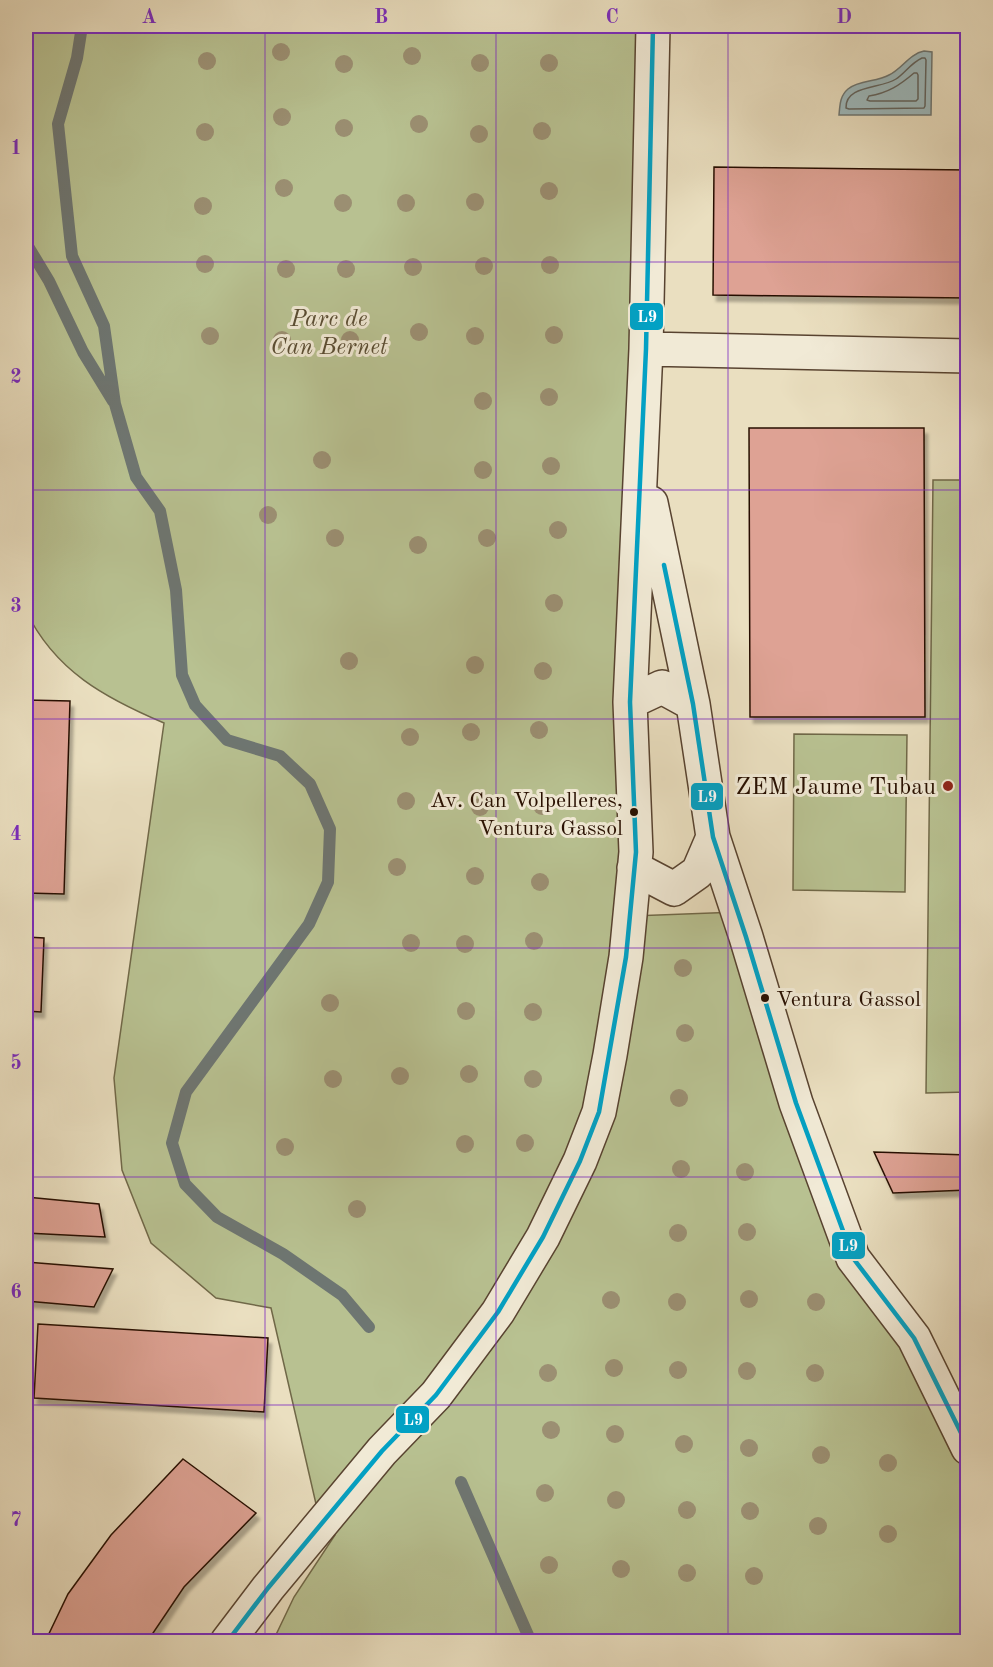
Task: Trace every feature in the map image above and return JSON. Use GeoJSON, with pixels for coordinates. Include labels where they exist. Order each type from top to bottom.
{"type":"FeatureCollection","features":[{"type":"Feature","properties":{"kind":"street"},"geometry":{"type":"LineString","coordinates":[[227,1641],[382,1451],[436,1395],[498,1312],[543,1237],[580,1161],[599,1112],[626,957],[636,852],[630,702],[646,349],[653,26]]}},
{"type":"Feature","properties":{"kind":"street"},"geometry":{"type":"LineString","coordinates":[[646,349],[968,356]]}},
{"type":"Feature","properties":{"kind":"street"},"geometry":{"type":"LineString","coordinates":[[642,457],[693,704],[713,837],[746,936],[796,1103],[853,1258],[914,1338],[968,1448]]}},
{"type":"Feature","properties":{"kind":"street"},"geometry":{"type":"LineString","coordinates":[[630,702],[662,687],[693,704]]}},
{"type":"Feature","properties":{"kind":"street"},"geometry":{"type":"LineString","coordinates":[[634,868],[674,889],[698,872],[713,837]]}},
{"type":"Feature","properties":{"kind":"street"},"geometry":{"type":"LineString","coordinates":[[698,872],[746,936]]}},
{"type":"Feature","properties":{"kind":"green space","name":"Parc de Can Bernet"},"geometry":{"type":"Polygon","coordinates":[[[26,26],[651,26],[632,916],[738,912],[853,1256],[967,1456],[967,1641],[273,1641],[294,1597],[335,1535],[316,1504],[271,1308],[216,1298],[151,1243],[122,1170],[114,1078],[164,723],[122,703],[84,680],[51,650],[26,611],[26,26]]]}},
{"type":"Feature","properties":{"kind":"green space","name":"ZEM Jaume Tubau"},"geometry":{"type":"Polygon","coordinates":[[[933,480],[967,480],[968,1092],[926,1093],[933,480]]]}},
{"type":"Feature","properties":{"kind":"green space"},"geometry":{"type":"Polygon","coordinates":[[[794,734],[907,735],[905,892],[793,890],[794,734]]]}},
{"type":"Feature","properties":{"kind":"water"},"geometry":{"type":"Polygon","coordinates":[[[924,51],[932,52],[931,115],[839,115],[842,97],[848,89],[857,84],[889,75],[914,55],[924,51]]]}},
{"type":"Feature","properties":{"kind":"building"},"geometry":{"type":"Polygon","coordinates":[[[714,167],[968,170],[968,298],[713,295],[714,167]]]}},
{"type":"Feature","properties":{"kind":"building"},"geometry":{"type":"Polygon","coordinates":[[[749,428],[924,428],[925,717],[750,717],[749,428]]]}},
{"type":"Feature","properties":{"kind":"building"},"geometry":{"type":"Polygon","coordinates":[[[26,700],[70,701],[64,894],[26,893],[26,700]]]}},
{"type":"Feature","properties":{"kind":"building"},"geometry":{"type":"Polygon","coordinates":[[[26,937],[44,938],[41,1012],[26,1011],[26,937]]]}},
{"type":"Feature","properties":{"kind":"building"},"geometry":{"type":"Polygon","coordinates":[[[874,1152],[968,1155],[968,1190],[893,1193],[874,1152]]]}},
{"type":"Feature","properties":{"kind":"building"},"geometry":{"type":"Polygon","coordinates":[[[26,1197],[99,1204],[105,1237],[26,1233],[26,1197]]]}},
{"type":"Feature","properties":{"kind":"building"},"geometry":{"type":"Polygon","coordinates":[[[26,1262],[113,1269],[94,1307],[26,1301],[26,1262]]]}},
{"type":"Feature","properties":{"kind":"building"},"geometry":{"type":"Polygon","coordinates":[[[38,1324],[268,1338],[264,1412],[34,1398],[38,1324]]]}},
{"type":"Feature","properties":{"kind":"building"},"geometry":{"type":"Polygon","coordinates":[[[183,1459],[256,1513],[184,1587],[147,1642],[45,1642],[68,1594],[111,1535],[183,1459]]]}},
{"type":"Feature","properties":{"kind":"waterway"},"geometry":{"type":"LineString","coordinates":[[82,26],[77,58],[58,124],[72,256],[104,326],[115,404],[136,477],[160,511],[176,590],[182,675],[195,705],[227,740],[280,756],[310,784],[330,829],[328,882],[309,924],[186,1092],[172,1143],[185,1184],[217,1217],[283,1254],[342,1295],[369,1327]]}},
{"type":"Feature","properties":{"kind":"waterway"},"geometry":{"type":"LineString","coordinates":[[26,243],[49,281],[83,352],[113,401]]}},
{"type":"Feature","properties":{"kind":"waterway"},"geometry":{"type":"LineString","coordinates":[[461,1482],[531,1642]]}},
{"type":"Feature","properties":{"kind":"transit line","name":"L9"},"geometry":{"type":"LineString","coordinates":[[227,1642],[268,1588],[382,1451],[436,1395],[498,1312],[543,1237],[580,1161],[599,1112],[626,957],[636,852],[630,702],[646,349],[653,26]]}},
{"type":"Feature","properties":{"kind":"transit line","name":"L9"},"geometry":{"type":"LineString","coordinates":[[664,565],[693,704],[713,837],[796,1103],[853,1258],[914,1338],[968,1447]]}},
{"type":"Feature","properties":{"kind":"place","name":"ZEM Jaume Tubau"},"geometry":{"type":"Point","coordinates":[948,786]}},
{"type":"Feature","properties":{"kind":"place","name":"Av. Can Volpelleres, Ventura Gassol"},"geometry":{"type":"Point","coordinates":[634,812]}},
{"type":"Feature","properties":{"kind":"place","name":"Ventura Gassol"},"geometry":{"type":"Point","coordinates":[765,998]}}]}
